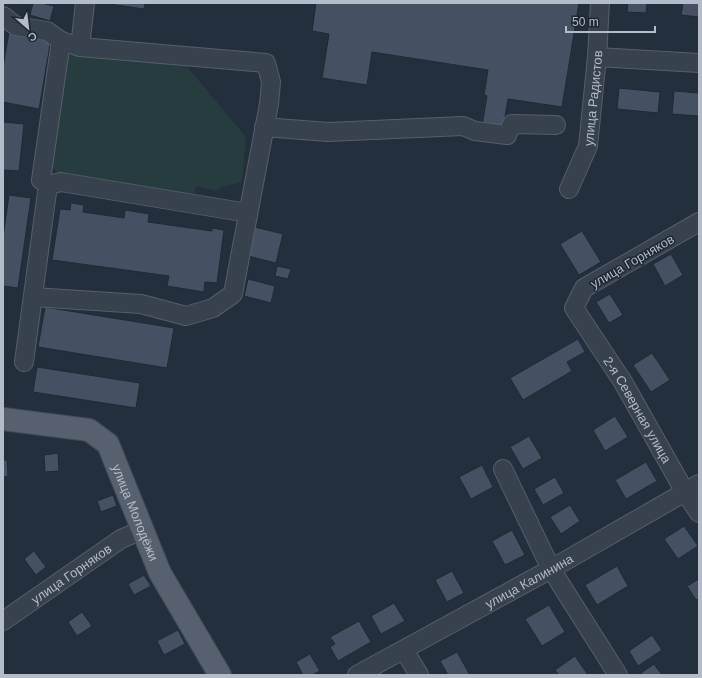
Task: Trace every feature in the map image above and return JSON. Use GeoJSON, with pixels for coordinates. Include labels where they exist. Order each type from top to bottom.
{"type":"FeatureCollection","features":[{"type":"Feature","properties":{"kind":"main road","name":"улица Молодёжи"},"geometry":{"type":"LineString","coordinates":[[3,419],[89,430],[108,444],[160,573],[220,675]]}},
{"type":"Feature","properties":{"kind":"street"},"geometry":{"type":"LineString","coordinates":[[80,46],[85,3]]}},
{"type":"Feature","properties":{"kind":"street","name":"улица Радистов"},"geometry":{"type":"LineString","coordinates":[[569,189],[588,146],[597,57],[600,3]]}},
{"type":"Feature","properties":{"kind":"street"},"geometry":{"type":"LineString","coordinates":[[3,16],[16,26],[47,32],[61,41],[80,46],[266,62],[271,82],[233,294],[213,308],[186,316],[141,304],[33,297]]}},
{"type":"Feature","properties":{"kind":"street"},"geometry":{"type":"LineString","coordinates":[[61,41],[41,180],[48,185],[62,182],[248,213]]}},
{"type":"Feature","properties":{"kind":"street"},"geometry":{"type":"LineString","coordinates":[[597,57],[699,63]]}},
{"type":"Feature","properties":{"kind":"street"},"geometry":{"type":"LineString","coordinates":[[264,127],[328,132],[463,126],[475,131],[507,135],[512,124],[556,125]]}},
{"type":"Feature","properties":{"kind":"street"},"geometry":{"type":"LineString","coordinates":[[24,362],[48,185]]}},
{"type":"Feature","properties":{"kind":"street","name":"улица Горняков"},"geometry":{"type":"LineString","coordinates":[[574,308],[584,288],[699,222]]}},
{"type":"Feature","properties":{"kind":"street","name":"2-я Северная улица"},"geometry":{"type":"LineString","coordinates":[[574,308],[692,488],[699,513]]}},
{"type":"Feature","properties":{"kind":"street"},"geometry":{"type":"LineString","coordinates":[[503,469],[551,569],[618,675]]}},
{"type":"Feature","properties":{"kind":"street","name":"улица Калинина"},"geometry":{"type":"LineString","coordinates":[[357,675],[551,569],[692,488]]}},
{"type":"Feature","properties":{"kind":"street","name":"улица Горняков"},"geometry":{"type":"LineString","coordinates":[[3,621],[121,539],[142,530]]}},
{"type":"Feature","properties":{"kind":"street"},"geometry":{"type":"LineString","coordinates":[[404,650],[419,675]]}},
{"type":"Feature","properties":{"kind":"green space"},"geometry":{"type":"Polygon","coordinates":[[[76,52],[184,63],[246,137],[242,182],[221,187],[217,191],[197,186],[193,195],[60,176],[49,163],[67,57],[76,52]]]}},
{"type":"Feature","properties":{"kind":"building"},"geometry":{"type":"Polygon","coordinates":[[[33,3],[54,6],[50,21],[30,15],[33,3]]]}},
{"type":"Feature","properties":{"kind":"building"},"geometry":{"type":"Polygon","coordinates":[[[102,3],[145,3],[144,9],[102,3]]]}},
{"type":"Feature","properties":{"kind":"building"},"geometry":{"type":"Polygon","coordinates":[[[316,3],[579,3],[562,107],[508,99],[503,129],[482,126],[487,96],[484,95],[488,70],[372,52],[367,85],[322,78],[329,34],[312,31],[316,3]]]}},
{"type":"Feature","properties":{"kind":"building"},"geometry":{"type":"Polygon","coordinates":[[[628,3],[647,3],[646,13],[627,12],[628,3]]]}},
{"type":"Feature","properties":{"kind":"building"},"geometry":{"type":"Polygon","coordinates":[[[683,3],[699,3],[699,17],[681,15],[683,3]]]}},
{"type":"Feature","properties":{"kind":"building"},"geometry":{"type":"Polygon","coordinates":[[[9,32],[51,39],[39,109],[3,102],[3,67],[9,32]]]}},
{"type":"Feature","properties":{"kind":"building"},"geometry":{"type":"Polygon","coordinates":[[[619,88],[660,92],[658,113],[617,109],[619,88]]]}},
{"type":"Feature","properties":{"kind":"building"},"geometry":{"type":"Polygon","coordinates":[[[674,91],[699,93],[699,116],[672,114],[674,91]]]}},
{"type":"Feature","properties":{"kind":"building"},"geometry":{"type":"Polygon","coordinates":[[[3,122],[24,124],[19,171],[3,170],[3,122]]]}},
{"type":"Feature","properties":{"kind":"building"},"geometry":{"type":"Polygon","coordinates":[[[9,195],[31,198],[18,288],[3,286],[3,237],[9,195]]]}},
{"type":"Feature","properties":{"kind":"building"},"geometry":{"type":"Polygon","coordinates":[[[71,203],[84,205],[83,212],[124,218],[125,210],[149,214],[148,222],[212,231],[212,228],[224,230],[217,283],[205,282],[204,292],[167,286],[169,276],[52,260],[60,209],[70,210],[71,203]]]}},
{"type":"Feature","properties":{"kind":"building"},"geometry":{"type":"Polygon","coordinates":[[[255,227],[283,234],[276,263],[248,256],[255,227]]]}},
{"type":"Feature","properties":{"kind":"building"},"geometry":{"type":"Polygon","coordinates":[[[582,231],[601,262],[579,275],[560,244],[582,231]]]}},
{"type":"Feature","properties":{"kind":"building"},"geometry":{"type":"Polygon","coordinates":[[[671,254],[683,275],[665,286],[653,264],[671,254]]]}},
{"type":"Feature","properties":{"kind":"building"},"geometry":{"type":"Polygon","coordinates":[[[277,266],[291,269],[288,279],[275,276],[277,266]]]}},
{"type":"Feature","properties":{"kind":"building"},"geometry":{"type":"Polygon","coordinates":[[[248,279],[275,286],[271,303],[244,296],[248,279]]]}},
{"type":"Feature","properties":{"kind":"building"},"geometry":{"type":"Polygon","coordinates":[[[610,294],[623,315],[609,323],[596,302],[610,294]]]}},
{"type":"Feature","properties":{"kind":"building"},"geometry":{"type":"Polygon","coordinates":[[[45,307],[174,328],[167,368],[38,347],[45,307]]]}},
{"type":"Feature","properties":{"kind":"building"},"geometry":{"type":"Polygon","coordinates":[[[578,339],[585,352],[567,362],[572,371],[523,400],[510,378],[578,339]]]}},
{"type":"Feature","properties":{"kind":"building"},"geometry":{"type":"Polygon","coordinates":[[[652,353],[670,380],[651,392],[633,365],[652,353]]]}},
{"type":"Feature","properties":{"kind":"building"},"geometry":{"type":"Polygon","coordinates":[[[37,367],[140,383],[136,408],[33,392],[37,367]]]}},
{"type":"Feature","properties":{"kind":"building"},"geometry":{"type":"Polygon","coordinates":[[[615,416],[628,437],[605,451],[593,430],[615,416]]]}},
{"type":"Feature","properties":{"kind":"building"},"geometry":{"type":"Polygon","coordinates":[[[529,436],[542,458],[523,469],[510,447],[529,436]]]}},
{"type":"Feature","properties":{"kind":"building"},"geometry":{"type":"Polygon","coordinates":[[[58,453],[59,471],[45,472],[44,455],[58,453]]]}},
{"type":"Feature","properties":{"kind":"building"},"geometry":{"type":"Polygon","coordinates":[[[3,460],[7,460],[8,476],[3,477],[3,460]]]}},
{"type":"Feature","properties":{"kind":"building"},"geometry":{"type":"Polygon","coordinates":[[[646,462],[657,481],[626,499],[615,480],[646,462]]]}},
{"type":"Feature","properties":{"kind":"building"},"geometry":{"type":"Polygon","coordinates":[[[482,465],[493,487],[471,499],[459,477],[482,465]]]}},
{"type":"Feature","properties":{"kind":"building"},"geometry":{"type":"Polygon","coordinates":[[[555,477],[564,493],[543,505],[534,489],[555,477]]]}},
{"type":"Feature","properties":{"kind":"building"},"geometry":{"type":"Polygon","coordinates":[[[113,495],[117,506],[101,512],[97,501],[113,495]]]}},
{"type":"Feature","properties":{"kind":"building"},"geometry":{"type":"Polygon","coordinates":[[[570,505],[580,521],[561,534],[550,517],[570,505]]]}},
{"type":"Feature","properties":{"kind":"building"},"geometry":{"type":"Polygon","coordinates":[[[684,526],[698,546],[678,559],[664,539],[684,526]]]}},
{"type":"Feature","properties":{"kind":"building"},"geometry":{"type":"Polygon","coordinates":[[[512,530],[525,555],[505,565],[492,541],[512,530]]]}},
{"type":"Feature","properties":{"kind":"building"},"geometry":{"type":"Polygon","coordinates":[[[34,551],[46,567],[36,575],[24,559],[34,551]]]}},
{"type":"Feature","properties":{"kind":"building"},"geometry":{"type":"Polygon","coordinates":[[[617,566],[628,586],[597,605],[585,585],[617,566]]]}},
{"type":"Feature","properties":{"kind":"building"},"geometry":{"type":"Polygon","coordinates":[[[452,571],[464,593],[447,602],[435,580],[452,571]]]}},
{"type":"Feature","properties":{"kind":"building"},"geometry":{"type":"Polygon","coordinates":[[[144,575],[151,586],[134,595],[128,584],[144,575]]]}},
{"type":"Feature","properties":{"kind":"building"},"geometry":{"type":"Polygon","coordinates":[[[699,579],[699,599],[696,600],[687,586],[699,579]]]}},
{"type":"Feature","properties":{"kind":"building"},"geometry":{"type":"Polygon","coordinates":[[[394,603],[405,621],[381,634],[371,616],[394,603]]]}},
{"type":"Feature","properties":{"kind":"building"},"geometry":{"type":"Polygon","coordinates":[[[549,605],[565,632],[542,646],[525,619],[549,605]]]}},
{"type":"Feature","properties":{"kind":"building"},"geometry":{"type":"Polygon","coordinates":[[[82,612],[92,626],[77,636],[68,622],[82,612]]]}},
{"type":"Feature","properties":{"kind":"building"},"geometry":{"type":"Polygon","coordinates":[[[359,621],[371,642],[338,661],[330,647],[335,644],[330,637],[359,621]]]}},
{"type":"Feature","properties":{"kind":"building"},"geometry":{"type":"Polygon","coordinates":[[[178,630],[185,644],[164,655],[157,641],[178,630]]]}},
{"type":"Feature","properties":{"kind":"building"},"geometry":{"type":"Polygon","coordinates":[[[652,635],[662,650],[638,666],[629,651],[652,635]]]}},
{"type":"Feature","properties":{"kind":"building"},"geometry":{"type":"Polygon","coordinates":[[[457,652],[470,675],[448,675],[440,661],[457,652]]]}},
{"type":"Feature","properties":{"kind":"building"},"geometry":{"type":"Polygon","coordinates":[[[310,654],[320,671],[312,675],[303,675],[296,662],[310,654]]]}},
{"type":"Feature","properties":{"kind":"building"},"geometry":{"type":"Polygon","coordinates":[[[575,656],[588,675],[559,675],[555,670],[575,656]]]}},
{"type":"Feature","properties":{"kind":"building"},"geometry":{"type":"Polygon","coordinates":[[[654,664],[662,675],[642,675],[641,673],[654,664]]]}}]}
